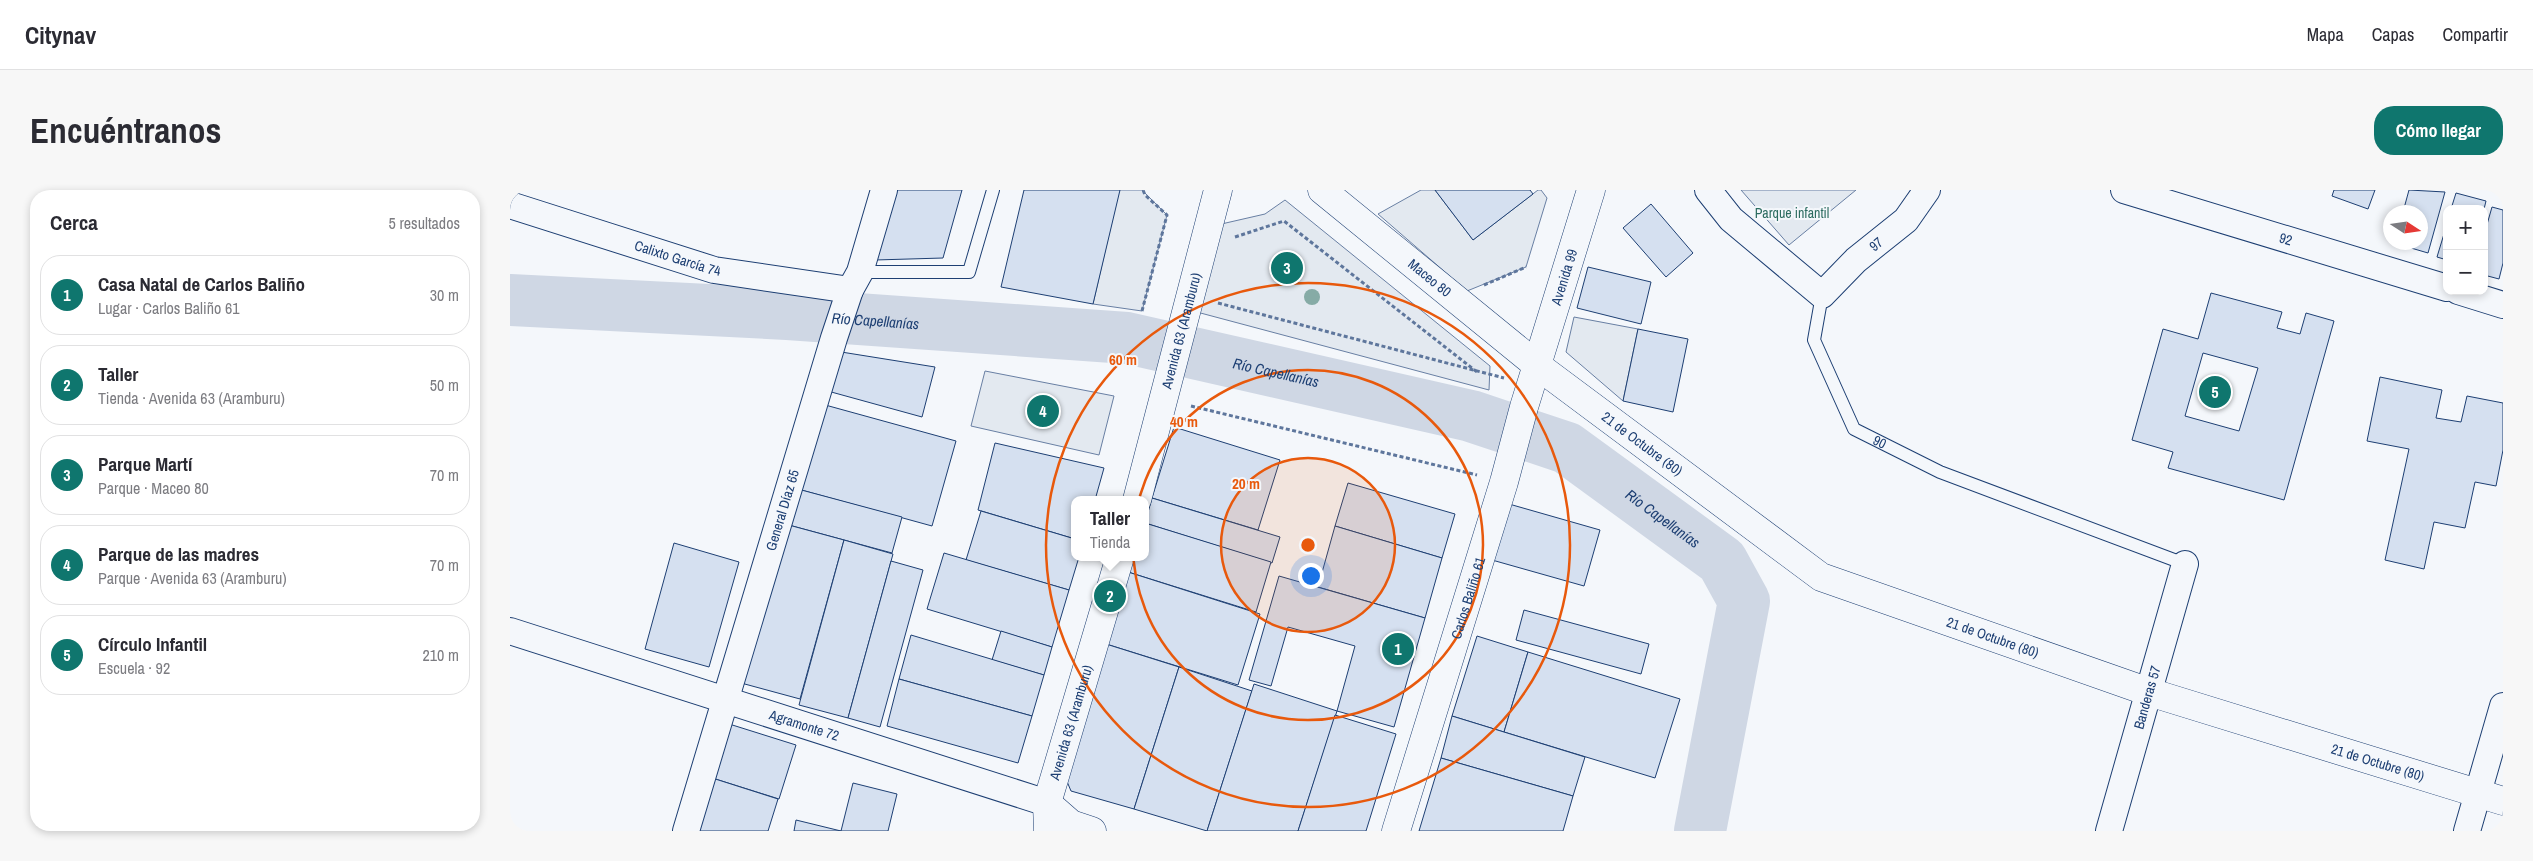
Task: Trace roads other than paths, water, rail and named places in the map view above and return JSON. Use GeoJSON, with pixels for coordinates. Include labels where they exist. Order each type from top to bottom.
{"type":"FeatureCollection","features":[{"type":"Feature","properties":{"kind":"main road","name":"Avenida 63 (Aramburu)"},"geometry":{"type":"LineString","coordinates":[[1138,496],[1165,399],[1197,306],[1218,190]]}},
{"type":"Feature","properties":{"kind":"main road","name":"Maceo 80"},"geometry":{"type":"LineString","coordinates":[[1322,190],[1531,386]]}},
{"type":"Feature","properties":{"kind":"main road","name":"Avenida 99"},"geometry":{"type":"LineString","coordinates":[[1531,386],[1591,190]]}},
{"type":"Feature","properties":{"kind":"main road","name":"Carlos Baliño 61"},"geometry":{"type":"LineString","coordinates":[[1396,831],[1504,482],[1531,386]]}},
{"type":"Feature","properties":{"kind":"main road","name":"21 de Octubre (80)"},"geometry":{"type":"LineString","coordinates":[[1531,386],[1821,576],[2148,692],[2490,798]]}},
{"type":"Feature","properties":{"kind":"main road","name":"Avenida 63 (Aramburu)"},"geometry":{"type":"LineString","coordinates":[[1065,829],[1047,803],[1119,561]]}},
{"type":"Feature","properties":{"kind":"street","name":"General Díaz 65"},"geometry":{"type":"LineString","coordinates":[[686,831],[834,338],[884,190]]}},
{"type":"Feature","properties":{"kind":"street"},"geometry":{"type":"LineString","coordinates":[[1708,190],[1731,219],[1822,295]]}},
{"type":"Feature","properties":{"kind":"street","name":"97"},"geometry":{"type":"LineString","coordinates":[[1822,295],[1856,260],[1906,220],[1927,190]]}},
{"type":"Feature","properties":{"kind":"street","name":"92"},"geometry":{"type":"LineString","coordinates":[[2124,190],[2443,287]]}},
{"type":"Feature","properties":{"kind":"street","name":"Calixto García 74"},"geometry":{"type":"LineString","coordinates":[[512,203],[714,270],[851,289]]}},
{"type":"Feature","properties":{"kind":"street"},"geometry":{"type":"LineString","coordinates":[[2471,295],[2503,305]]}},
{"type":"Feature","properties":{"kind":"street","name":"Banderas 57"},"geometry":{"type":"LineString","coordinates":[[2109,831],[2185,564]]}},
{"type":"Feature","properties":{"kind":"street","name":"Agramonte 72"},"geometry":{"type":"LineString","coordinates":[[510,631],[1047,803]]}},
{"type":"Feature","properties":{"kind":"street"},"geometry":{"type":"LineString","coordinates":[[2467,831],[2490,798],[2503,706]]}},
{"type":"Feature","properties":{"kind":"lane"},"geometry":{"type":"LineString","coordinates":[[851,289],[969,272],[993,190]]}},
{"type":"Feature","properties":{"kind":"lane","name":"90"},"geometry":{"type":"LineString","coordinates":[[1822,295],[1814,340],[1854,429],[1940,472],[2185,564]]}},
{"type":"Feature","properties":{"kind":"waterway","name":"Río Capellanías"},"geometry":{"type":"LineString","coordinates":[[510,300],[787,314],[1127,338],[1471,416],[1567,448],[1722,561],[1744,601],[1700,831]]}},
{"type":"Feature","properties":{"kind":"place","name":"Parque Martí"},"geometry":{"type":"Point","coordinates":[1287,268]}},
{"type":"Feature","properties":{"kind":"place","name":"Círculo Infantil"},"geometry":{"type":"Point","coordinates":[2215,392]}},
{"type":"Feature","properties":{"kind":"place","name":"Parque de las madres"},"geometry":{"type":"Point","coordinates":[1043,411]}},
{"type":"Feature","properties":{"kind":"place","name":"Taller"},"geometry":{"type":"Point","coordinates":[1110,596]}},
{"type":"Feature","properties":{"kind":"place","name":"Casa Natal de Carlos Baliño"},"geometry":{"type":"Point","coordinates":[1398,649]}},
{"type":"Feature","properties":{"kind":"park label","name":"Parque infantil"},"geometry":{"type":"Point","coordinates":[1792,213]}}]}
